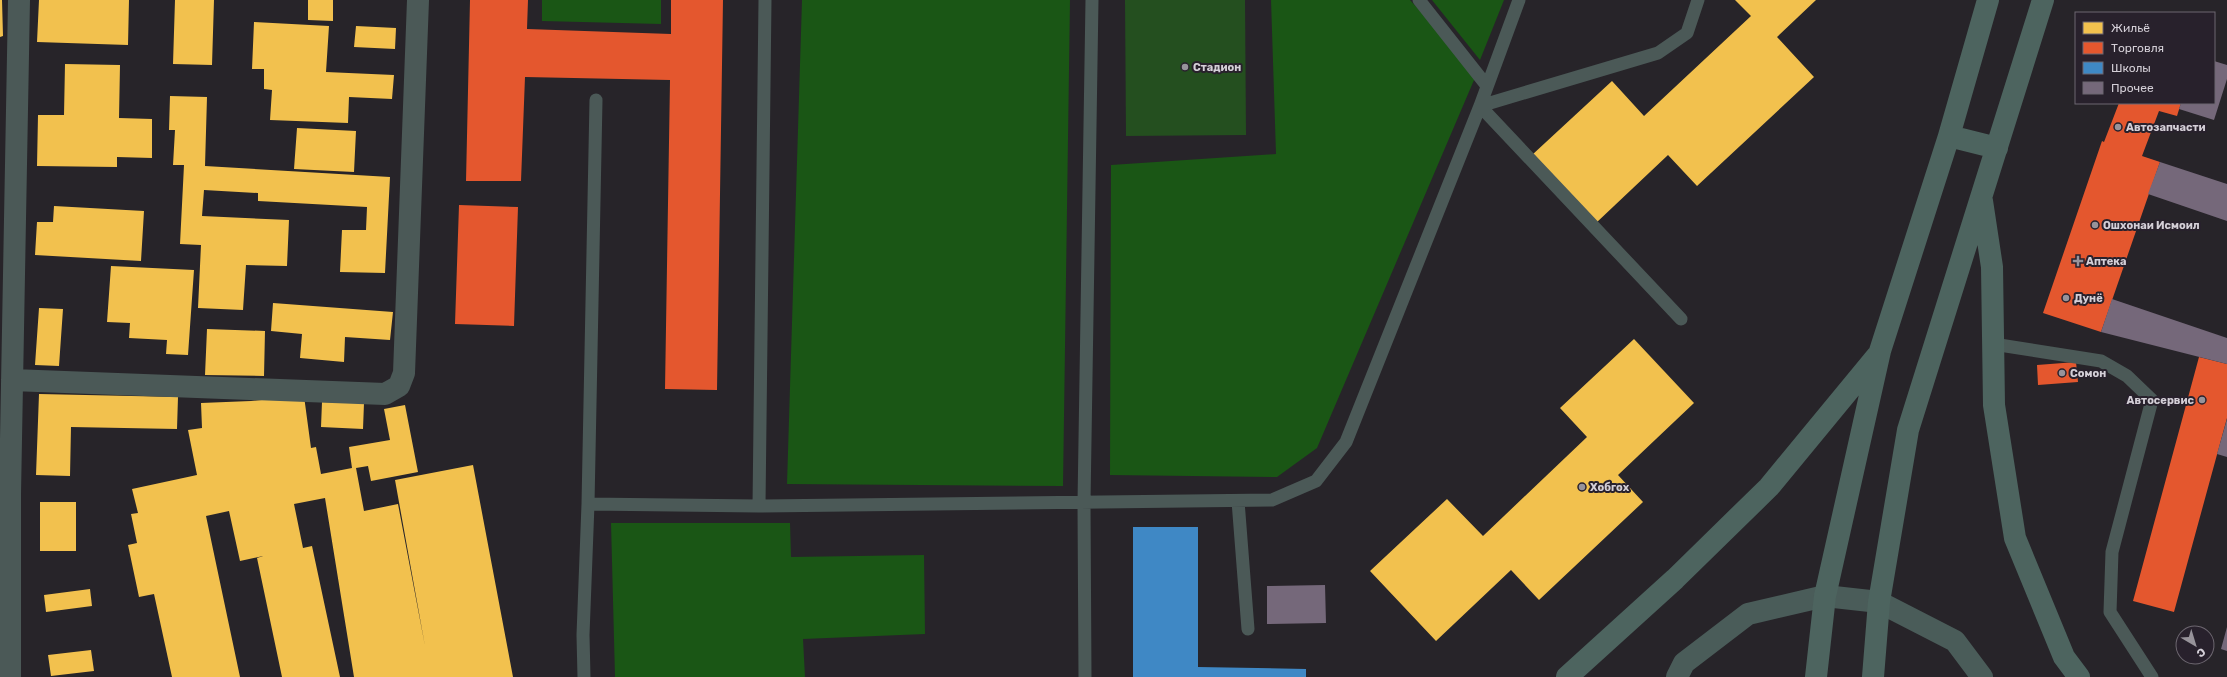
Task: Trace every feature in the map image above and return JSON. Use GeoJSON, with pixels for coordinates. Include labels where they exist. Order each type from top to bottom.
{"type":"FeatureCollection","features":[{"type":"Feature","properties":{"kind":"main road"},"geometry":{"type":"LineString","coordinates":[[1816,677],[1825,596],[1880,352],[1949,136],[1988,0]]}},
{"type":"Feature","properties":{"kind":"main road"},"geometry":{"type":"LineString","coordinates":[[1872,677],[1879,602],[1908,430],[2043,0]]}},
{"type":"Feature","properties":{"kind":"main road"},"geometry":{"type":"LineString","coordinates":[[1949,136],[1997,148]]}},
{"type":"Feature","properties":{"kind":"main road"},"geometry":{"type":"LineString","coordinates":[[1981,197],[1992,267],[1994,405],[2014,538],[2064,656],[2079,677]]}},
{"type":"Feature","properties":{"kind":"main road"},"geometry":{"type":"LineString","coordinates":[[1567,677],[1675,579],[1769,487],[1880,352]]}},
{"type":"Feature","properties":{"kind":"main road"},"geometry":{"type":"LineString","coordinates":[[1666,677],[1680,670],[1748,614],[1825,596],[1879,602],[1955,641],[1982,677]]}},
{"type":"Feature","properties":{"kind":"street"},"geometry":{"type":"LineString","coordinates":[[10,677],[12,380],[7,291],[19,0]]}},
{"type":"Feature","properties":{"kind":"street"},"geometry":{"type":"LineString","coordinates":[[12,380],[385,394],[399,386],[404,373],[418,0]]}},
{"type":"Feature","properties":{"kind":"lane"},"geometry":{"type":"LineString","coordinates":[[759,506],[764,0]]}},
{"type":"Feature","properties":{"kind":"lane"},"geometry":{"type":"LineString","coordinates":[[1085,677],[1084,503],[1092,0]]}},
{"type":"Feature","properties":{"kind":"lane"},"geometry":{"type":"LineString","coordinates":[[1419,0],[1487,86]]}},
{"type":"Feature","properties":{"kind":"lane"},"geometry":{"type":"LineString","coordinates":[[588,504],[759,506],[1272,500],[1316,481],[1346,442],[1480,106],[1519,0]]}},
{"type":"Feature","properties":{"kind":"lane"},"geometry":{"type":"LineString","coordinates":[[1480,106],[1658,53],[1687,33],[1698,0]]}},
{"type":"Feature","properties":{"kind":"lane"},"geometry":{"type":"LineString","coordinates":[[584,677],[583,635],[588,504],[596,100]]}},
{"type":"Feature","properties":{"kind":"lane"},"geometry":{"type":"LineString","coordinates":[[1480,106],[1681,319]]}},
{"type":"Feature","properties":{"kind":"lane"},"geometry":{"type":"LineString","coordinates":[[1993,344],[2101,361],[2127,376],[2152,400],[2112,552],[2110,612],[2152,677]]}},
{"type":"Feature","properties":{"kind":"lane"},"geometry":{"type":"LineString","coordinates":[[1238,501],[1248,629]]}},
{"type":"Feature","properties":{"kind":"green space"},"geometry":{"type":"Polygon","coordinates":[[[542,0],[661,0],[661,24],[542,21],[542,0]]]}},
{"type":"Feature","properties":{"kind":"green space"},"geometry":{"type":"Polygon","coordinates":[[[802,0],[1070,0],[1063,486],[787,484],[802,0]]]}},
{"type":"Feature","properties":{"kind":"green space","name":"Стадион"},"geometry":{"type":"Polygon","coordinates":[[[1125,0],[1245,0],[1246,135],[1126,136],[1125,0]]]}},
{"type":"Feature","properties":{"kind":"green space"},"geometry":{"type":"Polygon","coordinates":[[[1271,0],[1410,0],[1477,73],[1317,448],[1277,477],[1110,475],[1111,165],[1276,154],[1271,0]]]}},
{"type":"Feature","properties":{"kind":"green space"},"geometry":{"type":"Polygon","coordinates":[[[1432,0],[1504,0],[1480,60],[1432,0]]]}},
{"type":"Feature","properties":{"kind":"green space"},"geometry":{"type":"Polygon","coordinates":[[[611,523],[790,523],[791,557],[924,555],[925,634],[803,639],[805,677],[615,677],[611,523]]]}},
{"type":"Feature","properties":{"kind":"building: Жильё"},"geometry":{"type":"Polygon","coordinates":[[[0,0],[2,0],[3,36],[0,37],[0,0]]]}},
{"type":"Feature","properties":{"kind":"building: Жильё"},"geometry":{"type":"Polygon","coordinates":[[[39,0],[129,0],[128,45],[37,42],[39,0]]]}},
{"type":"Feature","properties":{"kind":"building: Жильё"},"geometry":{"type":"Polygon","coordinates":[[[175,0],[214,0],[212,65],[173,64],[175,0]]]}},
{"type":"Feature","properties":{"kind":"building: Жильё"},"geometry":{"type":"Polygon","coordinates":[[[308,0],[333,0],[333,21],[308,20],[308,0]]]}},
{"type":"Feature","properties":{"kind":"building: Жильё"},"geometry":{"type":"Polygon","coordinates":[[[1735,0],[1816,0],[1777,37],[1814,77],[1697,186],[1668,155],[1596,223],[1532,155],[1612,81],[1644,116],[1751,16],[1735,0]]]}},
{"type":"Feature","properties":{"kind":"building: Жильё"},"geometry":{"type":"Polygon","coordinates":[[[254,22],[329,26],[326,72],[394,75],[392,99],[349,97],[348,123],[270,120],[272,90],[264,89],[264,69],[252,69],[254,22]]]}},
{"type":"Feature","properties":{"kind":"building: Жильё"},"geometry":{"type":"Polygon","coordinates":[[[356,26],[396,28],[395,49],[354,47],[356,26]]]}},
{"type":"Feature","properties":{"kind":"building: Жильё"},"geometry":{"type":"Polygon","coordinates":[[[65,64],[120,65],[119,118],[152,119],[152,158],[117,157],[117,167],[37,166],[38,115],[64,115],[65,64]]]}},
{"type":"Feature","properties":{"kind":"building: Жильё"},"geometry":{"type":"Polygon","coordinates":[[[170,96],[207,97],[205,166],[390,177],[385,273],[340,272],[342,230],[366,230],[367,207],[258,201],[258,193],[204,190],[202,216],[289,220],[287,266],[246,265],[243,310],[198,308],[201,245],[180,244],[184,165],[173,165],[175,130],[169,130],[170,96]]]}},
{"type":"Feature","properties":{"kind":"building: Жильё"},"geometry":{"type":"Polygon","coordinates":[[[297,128],[356,131],[354,172],[294,169],[297,128]]]}},
{"type":"Feature","properties":{"kind":"building: Жильё"},"geometry":{"type":"Polygon","coordinates":[[[54,206],[144,211],[141,261],[35,255],[37,222],[53,222],[54,206]]]}},
{"type":"Feature","properties":{"kind":"building: Жильё"},"geometry":{"type":"Polygon","coordinates":[[[111,266],[194,270],[188,355],[166,354],[167,340],[129,338],[130,323],[107,322],[111,266]]]}},
{"type":"Feature","properties":{"kind":"building: Жильё"},"geometry":{"type":"Polygon","coordinates":[[[273,303],[393,312],[390,340],[345,337],[344,362],[300,358],[302,334],[271,331],[273,303]]]}},
{"type":"Feature","properties":{"kind":"building: Жильё"},"geometry":{"type":"Polygon","coordinates":[[[39,308],[63,309],[59,366],[35,365],[39,308]]]}},
{"type":"Feature","properties":{"kind":"building: Жильё"},"geometry":{"type":"Polygon","coordinates":[[[207,329],[265,331],[264,376],[205,375],[207,329]]]}},
{"type":"Feature","properties":{"kind":"building: Жильё","name":"Хобгох"},"geometry":{"type":"Polygon","coordinates":[[[1634,339],[1694,403],[1618,475],[1643,502],[1539,600],[1511,570],[1436,641],[1370,571],[1447,499],[1483,536],[1587,437],[1560,408],[1634,339]]]}},
{"type":"Feature","properties":{"kind":"building: Жильё"},"geometry":{"type":"Polygon","coordinates":[[[39,394],[178,397],[177,429],[71,427],[70,476],[36,475],[39,394]]]}},
{"type":"Feature","properties":{"kind":"building: Жильё"},"geometry":{"type":"Polygon","coordinates":[[[304,396],[311,448],[316,447],[321,474],[352,468],[349,447],[390,440],[384,409],[405,405],[418,472],[371,481],[368,466],[356,468],[364,511],[398,504],[425,646],[395,480],[473,465],[513,677],[354,677],[325,498],[294,504],[303,548],[312,546],[340,677],[282,677],[257,558],[263,556],[240,561],[229,511],[206,516],[240,677],[172,677],[154,594],[139,597],[128,545],[137,543],[131,514],[138,513],[132,489],[197,475],[188,430],[202,428],[201,403],[251,401],[304,396]]]}},
{"type":"Feature","properties":{"kind":"building: Жильё"},"geometry":{"type":"Polygon","coordinates":[[[322,402],[364,403],[363,429],[321,427],[322,402]]]}},
{"type":"Feature","properties":{"kind":"building: Жильё"},"geometry":{"type":"Polygon","coordinates":[[[40,502],[76,502],[76,551],[40,551],[40,502]]]}},
{"type":"Feature","properties":{"kind":"building: Жильё"},"geometry":{"type":"Polygon","coordinates":[[[90,589],[92,606],[46,612],[44,595],[90,589]]]}},
{"type":"Feature","properties":{"kind":"building: Жильё"},"geometry":{"type":"Polygon","coordinates":[[[91,650],[94,671],[51,676],[48,655],[91,650]]]}},
{"type":"Feature","properties":{"kind":"building: Торговля"},"geometry":{"type":"Polygon","coordinates":[[[470,0],[528,0],[527,29],[671,34],[671,0],[723,0],[717,390],[665,389],[670,80],[525,77],[521,181],[466,181],[470,0]]]}},
{"type":"Feature","properties":{"kind":"building: Торговля"},"geometry":{"type":"Polygon","coordinates":[[[2119,104],[2181,104],[2177,116],[2159,111],[2142,156],[2160,162],[2101,332],[2043,313],[2102,141],[2104,142],[2119,104]]]}},
{"type":"Feature","properties":{"kind":"building: Торговля"},"geometry":{"type":"Polygon","coordinates":[[[459,205],[518,207],[514,326],[455,324],[459,205]]]}},
{"type":"Feature","properties":{"kind":"building: Торговля"},"geometry":{"type":"Polygon","coordinates":[[[2199,357],[2227,364],[2227,418],[2174,612],[2133,601],[2199,357]]]}},
{"type":"Feature","properties":{"kind":"building: Торговля"},"geometry":{"type":"Polygon","coordinates":[[[2076,362],[2078,382],[2038,385],[2037,365],[2076,362]]]}},
{"type":"Feature","properties":{"kind":"building: Школы"},"geometry":{"type":"Polygon","coordinates":[[[1133,527],[1198,527],[1198,667],[1306,669],[1306,677],[1133,677],[1133,527]]]}},
{"type":"Feature","properties":{"kind":"building: Прочее"},"geometry":{"type":"Polygon","coordinates":[[[2215,61],[2227,65],[2227,79],[2214,120],[2179,109],[2181,104],[2215,104],[2215,61]]]}},
{"type":"Feature","properties":{"kind":"building: Прочее"},"geometry":{"type":"Polygon","coordinates":[[[2160,162],[2227,184],[2227,221],[2148,194],[2160,162]]]}},
{"type":"Feature","properties":{"kind":"building: Прочее"},"geometry":{"type":"Polygon","coordinates":[[[2112,299],[2227,338],[2227,364],[2101,332],[2112,299]]]}},
{"type":"Feature","properties":{"kind":"building: Прочее"},"geometry":{"type":"Polygon","coordinates":[[[2227,419],[2227,457],[2217,454],[2227,419]]]}},
{"type":"Feature","properties":{"kind":"building: Прочее"},"geometry":{"type":"Polygon","coordinates":[[[1325,585],[1326,623],[1267,624],[1267,586],[1325,585]]]}},
{"type":"Feature","properties":{"kind":"building: Прочее"},"geometry":{"type":"Polygon","coordinates":[[[2227,627],[2227,651],[2221,649],[2227,627]]]}},
{"type":"Feature","properties":{"kind":"place","name":"Стадион"},"geometry":{"type":"Point","coordinates":[1185,67]}},
{"type":"Feature","properties":{"kind":"place","name":"Автозапчасти"},"geometry":{"type":"Point","coordinates":[2118,127]}},
{"type":"Feature","properties":{"kind":"place","name":"Ошхонаи Исмоил"},"geometry":{"type":"Point","coordinates":[2095,225]}},
{"type":"Feature","properties":{"kind":"place","name":"Аптека"},"geometry":{"type":"Point","coordinates":[2078,261]}},
{"type":"Feature","properties":{"kind":"place","name":"Дунё"},"geometry":{"type":"Point","coordinates":[2066,298]}},
{"type":"Feature","properties":{"kind":"place","name":"Сомон"},"geometry":{"type":"Point","coordinates":[2062,373]}},
{"type":"Feature","properties":{"kind":"place","name":"Автосервис"},"geometry":{"type":"Point","coordinates":[2202,400]}},
{"type":"Feature","properties":{"kind":"place","name":"Хобгох"},"geometry":{"type":"Point","coordinates":[1582,487]}}]}
